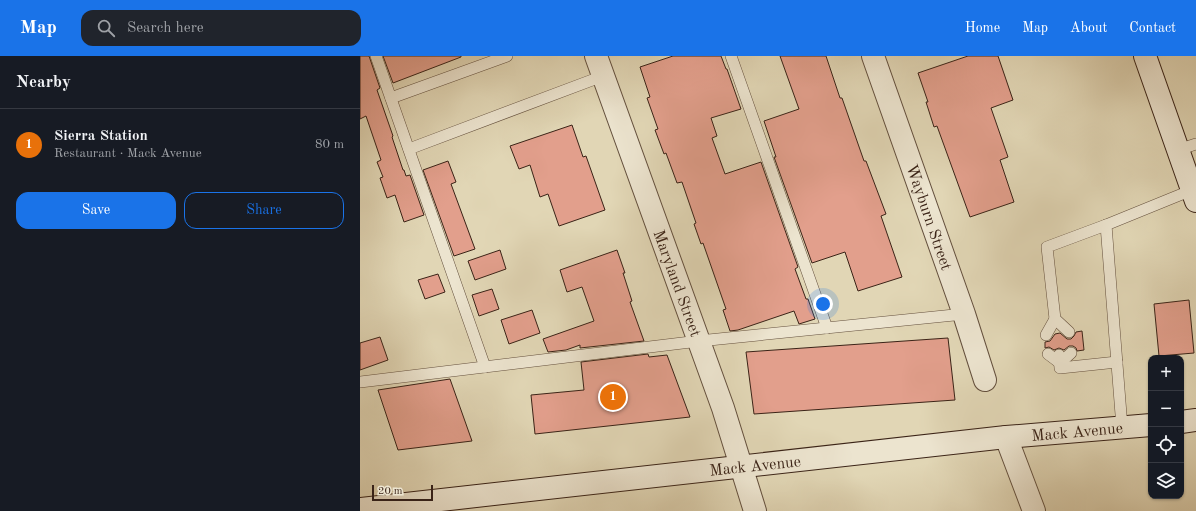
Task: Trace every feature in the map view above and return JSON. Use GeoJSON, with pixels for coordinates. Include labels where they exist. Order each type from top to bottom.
{"type":"FeatureCollection","features":[{"type":"Feature","properties":{"kind":"street","name":"Wayburn Street"},"geometry":{"type":"LineString","coordinates":[[873,56],[964,314],[985,380]]}},
{"type":"Feature","properties":{"kind":"street"},"geometry":{"type":"LineString","coordinates":[[1146,56],[1187,147],[1194,196]]}},
{"type":"Feature","properties":{"kind":"street","name":"Maryland Street"},"geometry":{"type":"LineString","coordinates":[[599,66],[723,408],[755,511]]}},
{"type":"Feature","properties":{"kind":"street"},"geometry":{"type":"LineString","coordinates":[[1184,422],[1196,420]]}},
{"type":"Feature","properties":{"kind":"street","name":"Mack Avenue"},"geometry":{"type":"LineString","coordinates":[[360,509],[454,505],[741,466],[1006,437],[1148,425]]}},
{"type":"Feature","properties":{"kind":"street"},"geometry":{"type":"LineString","coordinates":[[1006,437],[1034,511]]}},
{"type":"Feature","properties":{"kind":"lane"},"geometry":{"type":"LineString","coordinates":[[376,56],[485,367]]}},
{"type":"Feature","properties":{"kind":"lane"},"geometry":{"type":"LineString","coordinates":[[391,98],[507,56]]}},
{"type":"Feature","properties":{"kind":"lane"},"geometry":{"type":"LineString","coordinates":[[731,56],[827,328]]}},
{"type":"Feature","properties":{"kind":"lane"},"geometry":{"type":"LineString","coordinates":[[409,149],[599,66]]}},
{"type":"Feature","properties":{"kind":"lane"},"geometry":{"type":"LineString","coordinates":[[1052,334],[1055,319],[1047,247],[1106,225],[1194,196]]}},
{"type":"Feature","properties":{"kind":"lane"},"geometry":{"type":"LineString","coordinates":[[1106,225],[1122,427]]}},
{"type":"Feature","properties":{"kind":"lane"},"geometry":{"type":"LineString","coordinates":[[360,382],[699,341],[964,314]]}},
{"type":"Feature","properties":{"kind":"lane"},"geometry":{"type":"LineString","coordinates":[[1055,319],[1069,332]]}},
{"type":"Feature","properties":{"kind":"lane"},"geometry":{"type":"LineString","coordinates":[[1071,353],[1056,357],[1060,368],[1117,362]]}},
{"type":"Feature","properties":{"kind":"building"},"geometry":{"type":"Polygon","coordinates":[[[360,56],[369,56],[380,88],[377,90],[403,170],[406,176],[410,175],[424,215],[404,222],[395,195],[387,198],[380,178],[383,177],[377,162],[381,160],[366,116],[360,119],[360,56]]]}},
{"type":"Feature","properties":{"kind":"building"},"geometry":{"type":"Polygon","coordinates":[[[383,56],[461,56],[461,57],[393,83],[383,56]]]}},
{"type":"Feature","properties":{"kind":"building"},"geometry":{"type":"Polygon","coordinates":[[[673,56],[721,56],[741,109],[711,118],[717,136],[712,138],[725,174],[761,162],[798,267],[795,269],[815,319],[799,324],[794,311],[738,330],[730,331],[723,310],[726,309],[703,243],[701,244],[694,224],[696,223],[682,182],[677,183],[666,153],[664,154],[655,130],[658,129],[647,98],[650,97],[640,67],[673,56]]]}},
{"type":"Feature","properties":{"kind":"building"},"geometry":{"type":"Polygon","coordinates":[[[780,56],[826,56],[840,98],[842,98],[864,161],[866,161],[886,214],[881,216],[902,277],[858,291],[845,252],[812,263],[774,157],[776,157],[764,121],[799,109],[780,56]]]}},
{"type":"Feature","properties":{"kind":"building"},"geometry":{"type":"Polygon","coordinates":[[[968,56],[998,56],[1013,100],[991,108],[1008,157],[1000,160],[1014,202],[970,217],[937,126],[934,127],[926,102],[928,102],[918,73],[968,56]]]}},
{"type":"Feature","properties":{"kind":"building"},"geometry":{"type":"Polygon","coordinates":[[[572,125],[583,157],[586,156],[605,210],[559,226],[548,194],[540,197],[530,165],[519,169],[510,146],[572,125]]]}},
{"type":"Feature","properties":{"kind":"building"},"geometry":{"type":"Polygon","coordinates":[[[448,161],[456,182],[451,184],[475,249],[454,256],[423,170],[448,161]]]}},
{"type":"Feature","properties":{"kind":"building"},"geometry":{"type":"Polygon","coordinates":[[[500,250],[506,269],[475,280],[468,261],[500,250]]]}},
{"type":"Feature","properties":{"kind":"building"},"geometry":{"type":"Polygon","coordinates":[[[617,250],[632,301],[630,302],[644,341],[580,348],[580,345],[566,350],[548,352],[543,339],[594,321],[582,287],[567,292],[560,270],[617,250]]]}},
{"type":"Feature","properties":{"kind":"building"},"geometry":{"type":"Polygon","coordinates":[[[438,274],[445,292],[425,299],[418,280],[438,274]]]}},
{"type":"Feature","properties":{"kind":"building"},"geometry":{"type":"Polygon","coordinates":[[[492,289],[499,309],[479,316],[472,295],[492,289]]]}},
{"type":"Feature","properties":{"kind":"building"},"geometry":{"type":"Polygon","coordinates":[[[1189,300],[1194,353],[1159,355],[1154,304],[1189,300]]]}},
{"type":"Feature","properties":{"kind":"building"},"geometry":{"type":"Polygon","coordinates":[[[532,310],[540,333],[509,344],[501,320],[532,310]]]}},
{"type":"Feature","properties":{"kind":"building"},"geometry":{"type":"Polygon","coordinates":[[[1082,331],[1084,350],[1077,351],[1073,346],[1069,346],[1064,350],[1059,348],[1054,350],[1049,347],[1045,348],[1045,342],[1050,341],[1055,334],[1060,333],[1067,339],[1071,339],[1076,332],[1082,331]]]}},
{"type":"Feature","properties":{"kind":"building"},"geometry":{"type":"Polygon","coordinates":[[[380,337],[388,360],[360,370],[360,343],[380,337]]]}},
{"type":"Feature","properties":{"kind":"building"},"geometry":{"type":"Polygon","coordinates":[[[948,338],[955,400],[754,414],[746,352],[948,338]]]}},
{"type":"Feature","properties":{"kind":"building"},"geometry":{"type":"Polygon","coordinates":[[[648,354],[649,357],[667,355],[690,417],[535,434],[531,395],[584,390],[581,362],[648,354]]]}},
{"type":"Feature","properties":{"kind":"building"},"geometry":{"type":"Polygon","coordinates":[[[450,379],[472,441],[398,450],[378,390],[450,379]]]}},
{"type":"Feature","properties":{"kind":"place","name":"Sierra Station"},"geometry":{"type":"Point","coordinates":[613,397]}}]}
